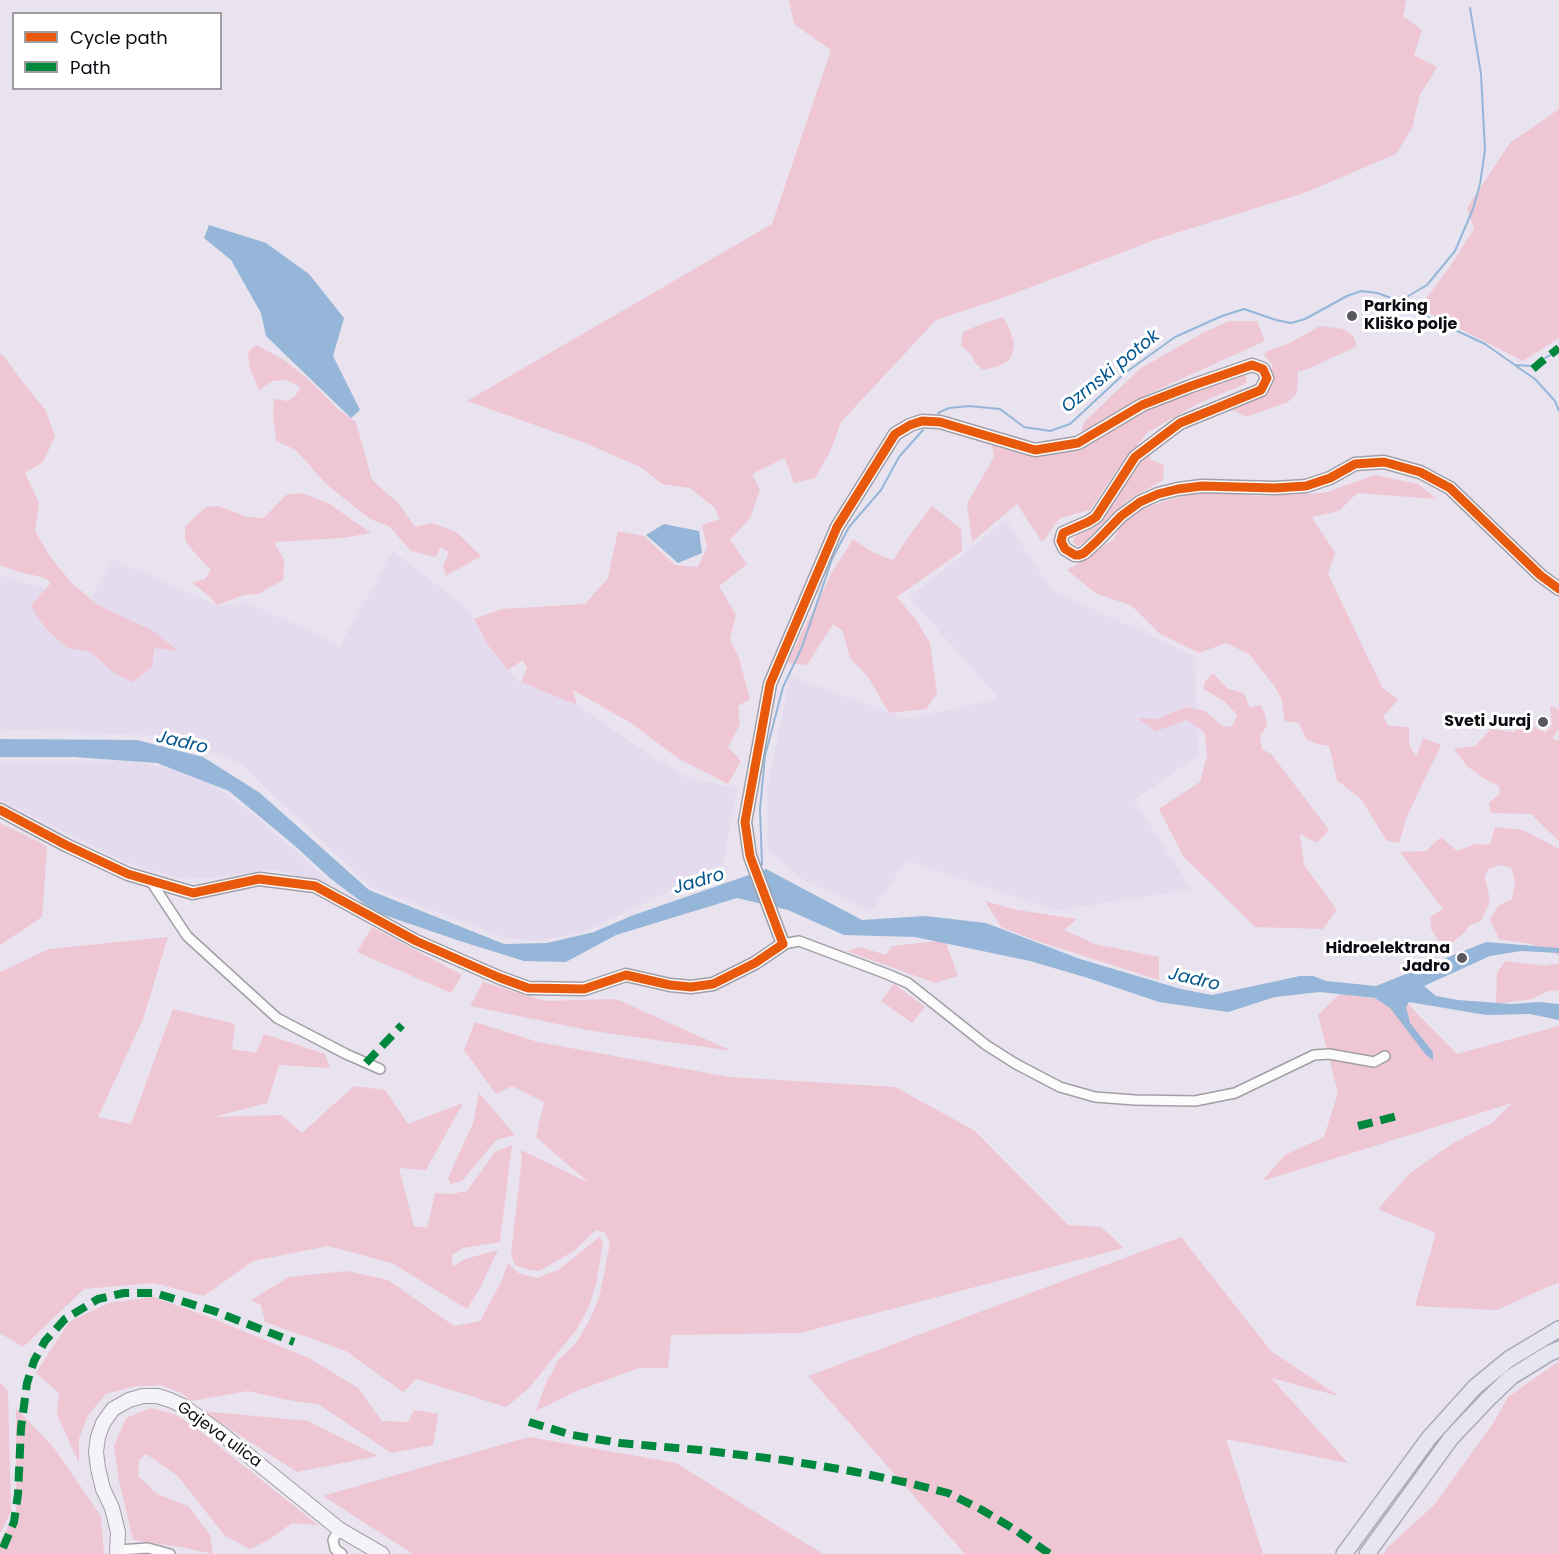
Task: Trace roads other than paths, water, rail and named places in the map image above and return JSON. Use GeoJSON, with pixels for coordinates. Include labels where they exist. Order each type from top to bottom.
{"type":"FeatureCollection","features":[{"type":"Feature","properties":{"kind":"highway"},"geometry":{"type":"LineString","coordinates":[[1344,1554],[1429,1438],[1475,1387],[1509,1359],[1559,1329]]}},
{"type":"Feature","properties":{"kind":"highway"},"geometry":{"type":"LineString","coordinates":[[1367,1554],[1451,1438],[1511,1377],[1559,1349]]}},
{"type":"Feature","properties":{"kind":"main road","name":"Gajeva ulica"},"geometry":{"type":"LineString","coordinates":[[117,1552],[118,1532],[98,1468],[96,1452],[98,1437],[103,1423],[113,1409],[129,1400],[143,1396],[157,1396],[183,1406],[222,1434],[339,1528],[382,1554]]}},
{"type":"Feature","properties":{"kind":"street"},"geometry":{"type":"LineString","coordinates":[[783,944],[750,856],[745,822],[771,684],[837,527],[895,434],[910,424],[922,421],[940,422],[1035,450],[1078,443],[1142,405],[1252,364],[1263,369],[1267,378],[1261,390],[1180,423],[1135,457],[1095,517],[1063,533],[1061,541],[1065,549],[1075,555],[1084,553],[1121,516],[1140,501],[1158,494],[1202,486],[1275,488],[1306,486],[1330,478],[1355,464],[1384,462],[1420,472],[1450,488],[1540,575],[1559,589]]}},
{"type":"Feature","properties":{"kind":"street"},"geometry":{"type":"LineString","coordinates":[[0,810],[128,874],[194,893],[259,879],[315,886],[416,941],[528,988],[584,989],[626,975],[669,985],[691,987],[713,984],[755,963],[783,944],[799,941],[908,983],[986,1045],[1016,1064],[1060,1087],[1095,1097],[1195,1101],[1235,1093],[1314,1055],[1329,1054],[1374,1062],[1385,1056]]}},
{"type":"Feature","properties":{"kind":"street"},"geometry":{"type":"LineString","coordinates":[[150,880],[186,936],[277,1018],[380,1069]]}},
{"type":"Feature","properties":{"kind":"street"},"geometry":{"type":"LineString","coordinates":[[339,1528],[333,1540],[335,1549],[342,1554]]}},
{"type":"Feature","properties":{"kind":"street"},"geometry":{"type":"LineString","coordinates":[[117,1552],[148,1548],[170,1554]]}},
{"type":"Feature","properties":{"kind":"water"},"geometry":{"type":"Polygon","coordinates":[[[209,225],[266,243],[309,274],[344,318],[333,356],[360,410],[351,418],[266,336],[261,313],[231,260],[204,238],[209,225]]]}},
{"type":"Feature","properties":{"kind":"water"},"geometry":{"type":"Polygon","coordinates":[[[664,524],[699,531],[702,553],[678,563],[646,535],[664,524]]]}},
{"type":"Feature","properties":{"kind":"water","name":"Jadro"},"geometry":{"type":"Polygon","coordinates":[[[0,739],[137,740],[203,757],[260,793],[369,890],[504,944],[547,943],[594,932],[631,916],[766,869],[862,920],[925,916],[986,923],[1080,959],[1181,989],[1212,995],[1300,976],[1376,986],[1486,942],[1559,948],[1559,953],[1521,951],[1490,956],[1424,986],[1436,996],[1458,1000],[1511,1004],[1539,1002],[1559,1004],[1559,1020],[1530,1014],[1486,1015],[1409,1002],[1406,1007],[1410,1023],[1433,1052],[1433,1060],[1426,1055],[1390,1008],[1375,998],[1320,992],[1275,997],[1228,1012],[1159,1002],[1030,961],[915,937],[844,935],[788,910],[737,898],[616,935],[566,962],[524,961],[375,912],[331,879],[229,791],[157,763],[74,757],[0,757],[0,739]]]}},
{"type":"Feature","properties":{"kind":"waterway"},"geometry":{"type":"LineString","coordinates":[[1400,301],[1427,285],[1455,251],[1473,209],[1480,184],[1485,150],[1481,74],[1470,8]]}},
{"type":"Feature","properties":{"kind":"waterway","name":"Ozrnski potok"},"geometry":{"type":"LineString","coordinates":[[938,413],[949,408],[969,406],[1000,409],[1024,427],[1050,431],[1070,424],[1125,373],[1175,337],[1244,309],[1291,323],[1305,319],[1361,291],[1377,293],[1400,301],[1485,344],[1515,365],[1531,366],[1559,350]]}},
{"type":"Feature","properties":{"kind":"waterway"},"geometry":{"type":"LineString","coordinates":[[1516,366],[1535,379],[1555,401],[1559,411]]}},
{"type":"Feature","properties":{"kind":"waterway","name":"Ozrnski potok"},"geometry":{"type":"LineString","coordinates":[[760,868],[762,864],[760,809],[765,756],[783,687],[802,647],[832,559],[849,527],[881,490],[899,457],[923,430]]}},
{"type":"Feature","properties":{"kind":"place","name":"Parking Kliško polje"},"geometry":{"type":"Point","coordinates":[1352,316]}},
{"type":"Feature","properties":{"kind":"place","name":"Sveti Juraj"},"geometry":{"type":"Point","coordinates":[1543,722]}},
{"type":"Feature","properties":{"kind":"place","name":"Hidroelektrana Jadro"},"geometry":{"type":"Point","coordinates":[1462,958]}}]}
